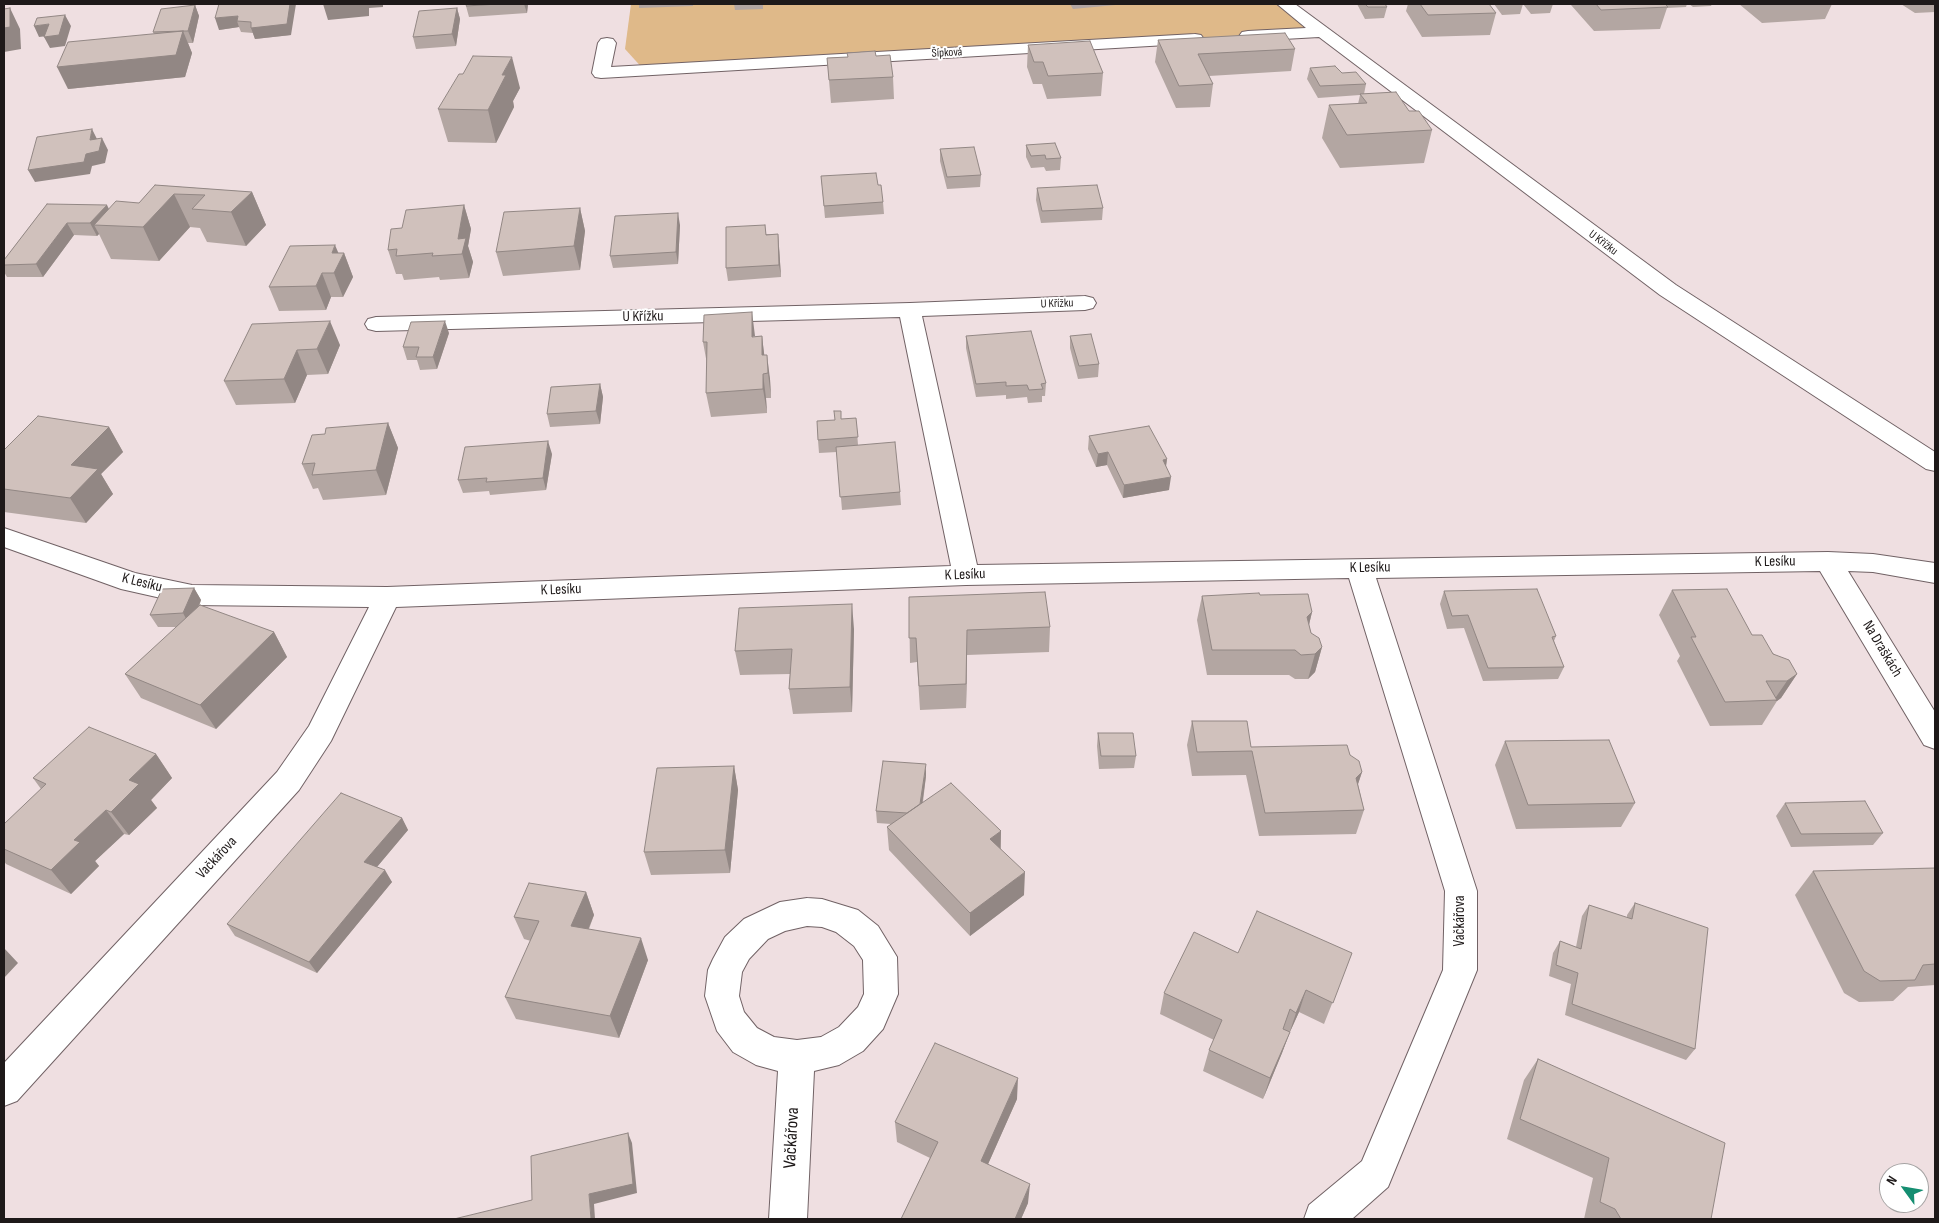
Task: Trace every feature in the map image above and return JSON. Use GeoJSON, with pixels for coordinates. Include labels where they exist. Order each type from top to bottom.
{"type":"FeatureCollection","features":[{"type":"Feature","properties":{"kind":"street","name":"U Křížku"},"geometry":{"type":"LineString","coordinates":[[1285,4],[1407,97],[1668,290],[1935,463]]}},
{"type":"Feature","properties":{"kind":"street"},"geometry":{"type":"LineString","coordinates":[[1234,37],[1324,32]]}},
{"type":"Feature","properties":{"kind":"street","name":"Šípková"},"geometry":{"type":"LineString","coordinates":[[607,43],[601,73],[1214,38]]}},
{"type":"Feature","properties":{"kind":"street","name":"U Křížku"},"geometry":{"type":"LineString","coordinates":[[376,324],[910,310],[1084,303]]}},
{"type":"Feature","properties":{"kind":"street"},"geometry":{"type":"LineString","coordinates":[[910,310],[966,575]]}},
{"type":"Feature","properties":{"kind":"street","name":"K Lesíku"},"geometry":{"type":"LineString","coordinates":[[4,537],[131,582],[192,595],[387,597],[966,575],[1828,561],[1873,563],[1935,574]]}},
{"type":"Feature","properties":{"kind":"street","name":"Na Draškách"},"geometry":{"type":"LineString","coordinates":[[1828,561],[1935,737]]}},
{"type":"Feature","properties":{"kind":"street","name":"Vačkářova"},"geometry":{"type":"LineString","coordinates":[[1323,1219],[1375,1174],[1460,970],[1461,891],[1359,568]]}},
{"type":"Feature","properties":{"kind":"street","name":"Vačkářova"},"geometry":{"type":"LineString","coordinates":[[4,1089],[288,781],[320,732],[387,597]]}},
{"type":"Feature","properties":{"kind":"street"},"geometry":{"type":"LineString","coordinates":[[807,912],[822,913],[846,920],[866,936],[880,957],[881,994],[871,1018],[851,1038],[826,1053],[797,1057],[769,1053],[745,1040],[729,1020],[722,996],[725,970],[736,948],[756,929],[780,917],[807,912]]}},
{"type":"Feature","properties":{"kind":"street","name":"Vačkářova"},"geometry":{"type":"LineString","coordinates":[[788,1219],[797,1057]]}},
{"type":"Feature","properties":{"kind":"shaded area"},"geometry":{"type":"Polygon","coordinates":[[[631,4],[1282,4],[1324,32],[645,71],[625,49],[631,4]]]}},
{"type":"Feature","properties":{"kind":"building"},"geometry":{"type":"Polygon","coordinates":[[[219,4],[290,4],[287,24],[251,28],[251,22],[237,21],[238,16],[215,18],[219,4]]]}},
{"type":"Feature","properties":{"kind":"building"},"geometry":{"type":"Polygon","coordinates":[[[467,4],[498,4],[466,6],[467,4]]]}},
{"type":"Feature","properties":{"kind":"building"},"geometry":{"type":"Polygon","coordinates":[[[1365,4],[1385,4],[1387,7],[1368,7],[1365,4]]]}},
{"type":"Feature","properties":{"kind":"building"},"geometry":{"type":"Polygon","coordinates":[[[1420,4],[1489,4],[1496,13],[1428,15],[1420,4]]]}},
{"type":"Feature","properties":{"kind":"building"},"geometry":{"type":"Polygon","coordinates":[[[1596,4],[1665,4],[1668,7],[1601,10],[1596,4]]]}},
{"type":"Feature","properties":{"kind":"building"},"geometry":{"type":"Polygon","coordinates":[[[195,5],[188,31],[153,32],[161,9],[195,5]]]}},
{"type":"Feature","properties":{"kind":"building"},"geometry":{"type":"Polygon","coordinates":[[[10,8],[10,27],[4,28],[4,9],[10,8]]]}},
{"type":"Feature","properties":{"kind":"building"},"geometry":{"type":"Polygon","coordinates":[[[457,8],[452,34],[413,37],[419,11],[457,8]]]}},
{"type":"Feature","properties":{"kind":"building"},"geometry":{"type":"Polygon","coordinates":[[[65,15],[59,35],[44,37],[49,24],[34,26],[37,18],[65,15]]]}},
{"type":"Feature","properties":{"kind":"building"},"geometry":{"type":"Polygon","coordinates":[[[183,31],[176,55],[57,67],[68,42],[183,31]]]}},
{"type":"Feature","properties":{"kind":"building"},"geometry":{"type":"Polygon","coordinates":[[[1285,33],[1295,49],[1198,54],[1213,84],[1179,86],[1158,40],[1285,33]]]}},
{"type":"Feature","properties":{"kind":"building"},"geometry":{"type":"Polygon","coordinates":[[[1090,41],[1103,73],[1048,76],[1043,62],[1034,62],[1028,45],[1090,41]]]}},
{"type":"Feature","properties":{"kind":"building"},"geometry":{"type":"Polygon","coordinates":[[[875,51],[876,56],[890,55],[893,77],[829,80],[827,58],[848,57],[847,53],[875,51]]]}},
{"type":"Feature","properties":{"kind":"building"},"geometry":{"type":"Polygon","coordinates":[[[473,56],[512,57],[502,75],[506,75],[488,110],[438,109],[459,74],[463,74],[473,56]]]}},
{"type":"Feature","properties":{"kind":"building"},"geometry":{"type":"Polygon","coordinates":[[[1335,66],[1342,73],[1356,72],[1366,84],[1320,86],[1310,68],[1335,66]]]}},
{"type":"Feature","properties":{"kind":"building"},"geometry":{"type":"Polygon","coordinates":[[[1396,92],[1409,111],[1419,111],[1432,130],[1347,135],[1329,105],[1367,103],[1360,94],[1396,92]]]}},
{"type":"Feature","properties":{"kind":"building"},"geometry":{"type":"Polygon","coordinates":[[[92,129],[90,140],[102,138],[99,151],[86,154],[84,162],[28,170],[37,137],[92,129]]]}},
{"type":"Feature","properties":{"kind":"building"},"geometry":{"type":"Polygon","coordinates":[[[1055,143],[1061,158],[1046,159],[1045,155],[1031,156],[1026,145],[1055,143]]]}},
{"type":"Feature","properties":{"kind":"building"},"geometry":{"type":"Polygon","coordinates":[[[974,147],[981,175],[947,177],[940,149],[974,147]]]}},
{"type":"Feature","properties":{"kind":"building"},"geometry":{"type":"Polygon","coordinates":[[[876,173],[878,185],[881,185],[883,202],[824,206],[821,176],[876,173]]]}},
{"type":"Feature","properties":{"kind":"building"},"geometry":{"type":"Polygon","coordinates":[[[155,185],[252,192],[231,212],[192,209],[205,195],[174,194],[143,227],[94,225],[116,201],[139,203],[155,185]]]}},
{"type":"Feature","properties":{"kind":"building"},"geometry":{"type":"Polygon","coordinates":[[[1097,185],[1103,208],[1042,211],[1037,188],[1097,185]]]}},
{"type":"Feature","properties":{"kind":"building"},"geometry":{"type":"Polygon","coordinates":[[[47,204],[107,205],[90,223],[67,223],[36,264],[4,265],[4,260],[47,204]]]}},
{"type":"Feature","properties":{"kind":"building"},"geometry":{"type":"Polygon","coordinates":[[[464,205],[458,239],[466,238],[462,254],[432,256],[433,253],[396,256],[397,249],[388,250],[391,229],[402,228],[406,210],[464,205]]]}},
{"type":"Feature","properties":{"kind":"building"},"geometry":{"type":"Polygon","coordinates":[[[580,208],[574,246],[496,252],[504,212],[580,208]]]}},
{"type":"Feature","properties":{"kind":"building"},"geometry":{"type":"Polygon","coordinates":[[[678,213],[676,252],[610,256],[615,216],[678,213]]]}},
{"type":"Feature","properties":{"kind":"building"},"geometry":{"type":"Polygon","coordinates":[[[765,225],[766,235],[778,234],[779,265],[726,268],[726,227],[765,225]]]}},
{"type":"Feature","properties":{"kind":"building"},"geometry":{"type":"Polygon","coordinates":[[[335,245],[332,253],[344,253],[334,273],[322,273],[316,286],[269,287],[290,246],[335,245]]]}},
{"type":"Feature","properties":{"kind":"building"},"geometry":{"type":"Polygon","coordinates":[[[752,312],[752,337],[762,336],[762,355],[767,355],[768,373],[763,374],[763,389],[706,393],[707,342],[703,342],[704,315],[752,312]]]}},
{"type":"Feature","properties":{"kind":"building"},"geometry":{"type":"Polygon","coordinates":[[[330,321],[317,349],[297,350],[284,379],[224,381],[252,324],[330,321]]]}},
{"type":"Feature","properties":{"kind":"building"},"geometry":{"type":"Polygon","coordinates":[[[445,321],[433,357],[416,357],[419,347],[403,347],[411,322],[445,321]]]}},
{"type":"Feature","properties":{"kind":"building"},"geometry":{"type":"Polygon","coordinates":[[[1031,331],[1046,383],[1041,384],[1043,389],[1029,390],[1027,385],[1006,386],[1006,382],[976,384],[966,336],[1031,331]]]}},
{"type":"Feature","properties":{"kind":"building"},"geometry":{"type":"Polygon","coordinates":[[[1091,334],[1099,364],[1079,366],[1070,336],[1091,334]]]}},
{"type":"Feature","properties":{"kind":"building"},"geometry":{"type":"Polygon","coordinates":[[[600,384],[596,411],[547,414],[551,387],[600,384]]]}},
{"type":"Feature","properties":{"kind":"building"},"geometry":{"type":"Polygon","coordinates":[[[834,411],[841,411],[841,419],[856,418],[858,437],[818,440],[817,421],[835,420],[834,411]]]}},
{"type":"Feature","properties":{"kind":"building"},"geometry":{"type":"Polygon","coordinates":[[[38,416],[109,427],[71,465],[98,469],[70,498],[4,489],[4,450],[38,416]]]}},
{"type":"Feature","properties":{"kind":"building"},"geometry":{"type":"Polygon","coordinates":[[[388,423],[376,470],[312,475],[315,463],[302,464],[312,435],[325,434],[326,428],[388,423]]]}},
{"type":"Feature","properties":{"kind":"building"},"geometry":{"type":"Polygon","coordinates":[[[1149,426],[1167,459],[1163,460],[1171,477],[1124,485],[1108,452],[1098,454],[1089,436],[1149,426]]]}},
{"type":"Feature","properties":{"kind":"building"},"geometry":{"type":"Polygon","coordinates":[[[548,441],[543,478],[486,482],[487,478],[458,480],[465,447],[548,441]]]}},
{"type":"Feature","properties":{"kind":"building"},"geometry":{"type":"Polygon","coordinates":[[[895,442],[900,492],[840,497],[836,447],[895,442]]]}},
{"type":"Feature","properties":{"kind":"building"},"geometry":{"type":"Polygon","coordinates":[[[194,588],[183,613],[150,615],[162,589],[194,588]]]}},
{"type":"Feature","properties":{"kind":"building"},"geometry":{"type":"Polygon","coordinates":[[[1537,589],[1556,636],[1552,637],[1564,667],[1488,668],[1468,615],[1452,616],[1444,591],[1537,589]]]}},
{"type":"Feature","properties":{"kind":"building"},"geometry":{"type":"Polygon","coordinates":[[[1727,589],[1752,635],[1762,635],[1773,654],[1789,660],[1797,674],[1787,681],[1766,681],[1777,700],[1725,702],[1691,637],[1696,637],[1672,590],[1727,589]]]}},
{"type":"Feature","properties":{"kind":"building"},"geometry":{"type":"Polygon","coordinates":[[[1045,592],[1050,627],[967,630],[966,684],[919,686],[916,638],[909,638],[909,597],[1045,592]]]}},
{"type":"Feature","properties":{"kind":"building"},"geometry":{"type":"Polygon","coordinates":[[[1259,593],[1260,595],[1308,594],[1312,612],[1307,617],[1311,633],[1319,638],[1322,647],[1315,654],[1301,655],[1295,650],[1212,650],[1202,596],[1259,593]]]}},
{"type":"Feature","properties":{"kind":"building"},"geometry":{"type":"Polygon","coordinates":[[[852,604],[850,687],[789,689],[792,649],[735,651],[739,608],[852,604]]]}},
{"type":"Feature","properties":{"kind":"building"},"geometry":{"type":"Polygon","coordinates":[[[200,605],[274,632],[200,705],[125,674],[200,605]]]}},
{"type":"Feature","properties":{"kind":"building"},"geometry":{"type":"Polygon","coordinates":[[[1192,721],[1247,721],[1251,747],[1347,745],[1350,755],[1359,761],[1362,772],[1356,778],[1364,810],[1265,813],[1252,751],[1197,752],[1192,721]]]}},
{"type":"Feature","properties":{"kind":"building"},"geometry":{"type":"Polygon","coordinates":[[[89,727],[156,754],[129,780],[139,784],[111,812],[106,810],[74,840],[80,842],[51,870],[4,849],[4,824],[46,784],[33,778],[89,727]]]}},
{"type":"Feature","properties":{"kind":"building"},"geometry":{"type":"Polygon","coordinates":[[[1098,733],[1133,733],[1136,756],[1101,756],[1098,733]]]}},
{"type":"Feature","properties":{"kind":"building"},"geometry":{"type":"Polygon","coordinates":[[[1609,740],[1635,803],[1528,805],[1505,741],[1609,740]]]}},
{"type":"Feature","properties":{"kind":"building"},"geometry":{"type":"Polygon","coordinates":[[[883,761],[926,764],[920,804],[907,813],[876,811],[883,761]]]}},
{"type":"Feature","properties":{"kind":"building"},"geometry":{"type":"Polygon","coordinates":[[[734,766],[725,850],[644,852],[657,768],[734,766]]]}},
{"type":"Feature","properties":{"kind":"building"},"geometry":{"type":"Polygon","coordinates":[[[951,783],[1001,831],[990,839],[1025,872],[970,913],[887,827],[951,783]]]}},
{"type":"Feature","properties":{"kind":"building"},"geometry":{"type":"Polygon","coordinates":[[[341,793],[402,818],[364,862],[385,870],[309,962],[227,924],[341,793]]]}},
{"type":"Feature","properties":{"kind":"building"},"geometry":{"type":"Polygon","coordinates":[[[1865,801],[1883,833],[1801,834],[1785,803],[1865,801]]]}},
{"type":"Feature","properties":{"kind":"building"},"geometry":{"type":"Polygon","coordinates":[[[1935,868],[1935,964],[1923,965],[1915,980],[1880,981],[1864,971],[1813,871],[1935,868]]]}},
{"type":"Feature","properties":{"kind":"building"},"geometry":{"type":"Polygon","coordinates":[[[529,883],[586,892],[571,926],[641,938],[610,1016],[505,997],[539,921],[514,917],[529,883]]]}},
{"type":"Feature","properties":{"kind":"building"},"geometry":{"type":"Polygon","coordinates":[[[1635,903],[1708,928],[1695,1049],[1572,1004],[1578,973],[1556,965],[1560,941],[1581,949],[1589,905],[1632,919],[1635,903]]]}},
{"type":"Feature","properties":{"kind":"building"},"geometry":{"type":"Polygon","coordinates":[[[1257,911],[1352,953],[1333,1003],[1306,990],[1296,1013],[1290,1009],[1283,1029],[1290,1032],[1270,1078],[1209,1050],[1222,1020],[1164,993],[1194,932],[1238,953],[1257,911]]]}},
{"type":"Feature","properties":{"kind":"building"},"geometry":{"type":"Polygon","coordinates":[[[935,1043],[1018,1078],[981,1161],[1030,1184],[1015,1219],[901,1219],[938,1142],[895,1122],[935,1043]]]}},
{"type":"Feature","properties":{"kind":"building"},"geometry":{"type":"Polygon","coordinates":[[[1538,1059],[1725,1143],[1711,1219],[1621,1219],[1615,1209],[1600,1202],[1609,1158],[1520,1119],[1538,1059]]]}},
{"type":"Feature","properties":{"kind":"building"},"geometry":{"type":"Polygon","coordinates":[[[628,1133],[633,1184],[589,1194],[591,1219],[454,1219],[532,1200],[531,1156],[628,1133]]]}}]}
